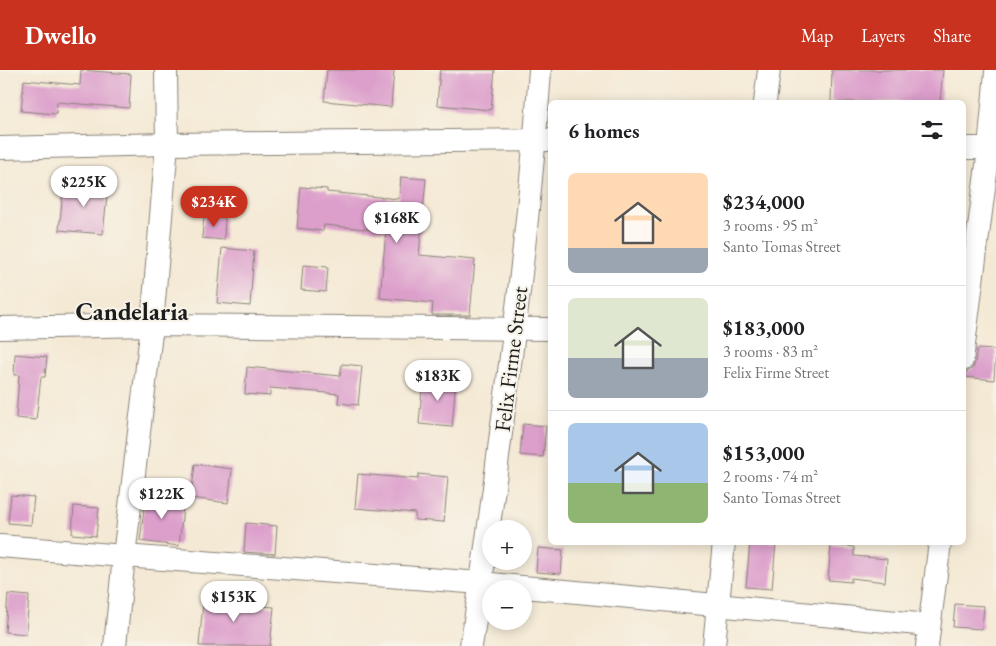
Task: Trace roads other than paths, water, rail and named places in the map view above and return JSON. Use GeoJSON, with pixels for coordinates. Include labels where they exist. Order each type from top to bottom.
{"type":"FeatureCollection","features":[{"type":"Feature","properties":{"kind":"street"},"geometry":{"type":"LineString","coordinates":[[115,646],[152,325],[166,144],[166,70]]}},
{"type":"Feature","properties":{"kind":"street","name":"Felix Firme Street"},"geometry":{"type":"LineString","coordinates":[[471,646],[543,140],[540,70]]}},
{"type":"Feature","properties":{"kind":"street"},"geometry":{"type":"LineString","coordinates":[[765,100],[769,70]]}},
{"type":"Feature","properties":{"kind":"street"},"geometry":{"type":"LineString","coordinates":[[966,326],[993,148],[996,72]]}},
{"type":"Feature","properties":{"kind":"street"},"geometry":{"type":"LineString","coordinates":[[0,148],[166,144],[543,140]]}},
{"type":"Feature","properties":{"kind":"street"},"geometry":{"type":"LineString","coordinates":[[966,148],[993,148]]}},
{"type":"Feature","properties":{"kind":"street"},"geometry":{"type":"LineString","coordinates":[[0,328],[152,325],[548,329]]}},
{"type":"Feature","properties":{"kind":"street"},"geometry":{"type":"LineString","coordinates":[[714,646],[724,545]]}},
{"type":"Feature","properties":{"kind":"street"},"geometry":{"type":"LineString","coordinates":[[0,546],[481,583],[718,605],[928,636],[940,545]]}},
{"type":"Feature","properties":{"kind":"district","name":"Candelaria"},"geometry":{"type":"Point","coordinates":[132,311]}}]}
